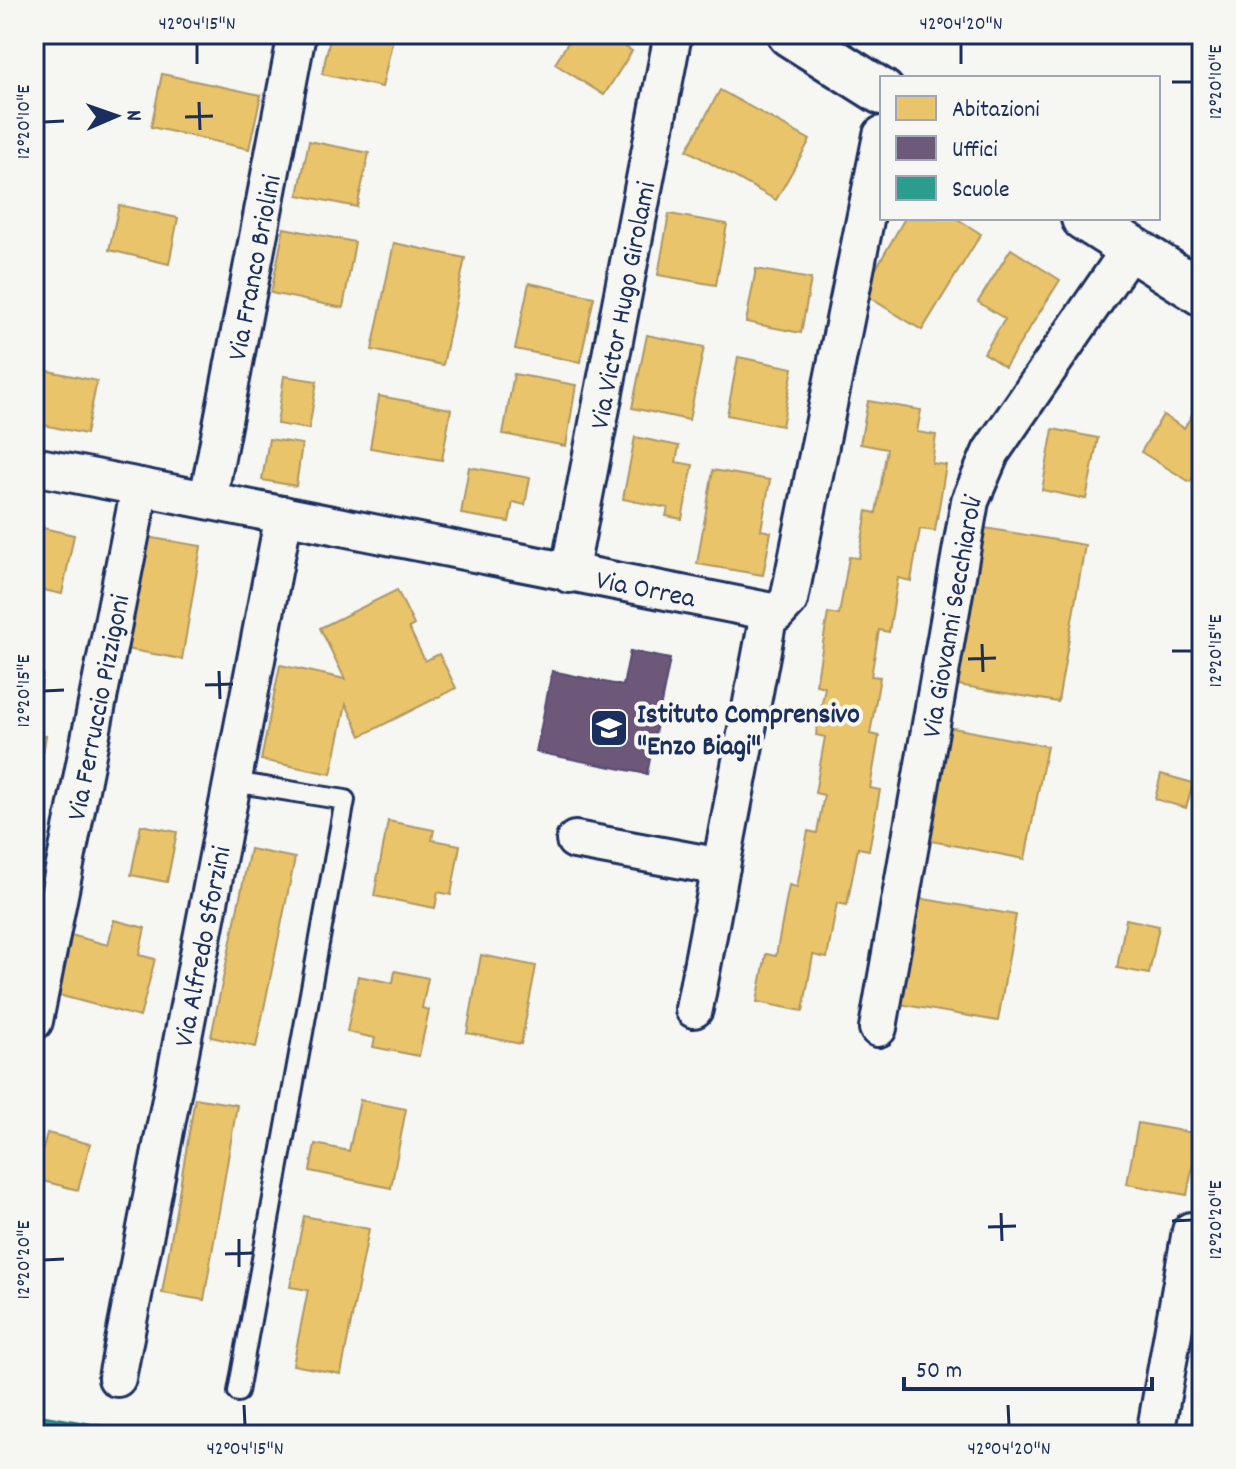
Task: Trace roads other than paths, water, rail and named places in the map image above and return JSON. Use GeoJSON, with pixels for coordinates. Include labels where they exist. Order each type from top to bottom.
{"type":"FeatureCollection","features":[{"type":"Feature","properties":{"kind":"street","name":"Via Franco Briolini"},"geometry":{"type":"LineString","coordinates":[[208,499],[297,34]]}},
{"type":"Feature","properties":{"kind":"street","name":"Via Victor Hugo Girolami"},"geometry":{"type":"LineString","coordinates":[[569,574],[673,34]]}},
{"type":"Feature","properties":{"kind":"street"},"geometry":{"type":"LineString","coordinates":[[790,34],[880,91]]}},
{"type":"Feature","properties":{"kind":"street"},"geometry":{"type":"LineString","coordinates":[[694,1009],[769,613],[782,611],[789,600],[880,145]]}},
{"type":"Feature","properties":{"kind":"street"},"geometry":{"type":"LineString","coordinates":[[1087,220],[1202,293]]}},
{"type":"Feature","properties":{"kind":"street","name":"Via Giovanni Secchiaroli"},"geometry":{"type":"LineString","coordinates":[[878,1028],[970,501],[991,452],[1131,248]]}},
{"type":"Feature","properties":{"kind":"street","name":"Via Orrea"},"geometry":{"type":"LineString","coordinates":[[34,466],[769,613]]}},
{"type":"Feature","properties":{"kind":"street","name":"Via Ferruccio Pizzigoni"},"geometry":{"type":"LineString","coordinates":[[34,1021],[140,487]]}},
{"type":"Feature","properties":{"kind":"street","name":"Via Alfredo Sforzini"},"geometry":{"type":"LineString","coordinates":[[117,1378],[284,515]]}},
{"type":"Feature","properties":{"kind":"street"},"geometry":{"type":"LineString","coordinates":[[575,840],[721,867]]}},
{"type":"Feature","properties":{"kind":"street"},"geometry":{"type":"LineString","coordinates":[[1155,1435],[1191,1231]]}},
{"type":"Feature","properties":{"kind":"lane"},"geometry":{"type":"LineString","coordinates":[[233,782],[345,800],[238,1392]]}},
{"type":"Feature","properties":{"kind":"place","name":"Istituto Comprensivo \"Enzo Biagi\""},"geometry":{"type":"Point","coordinates":[609,728]}}]}
